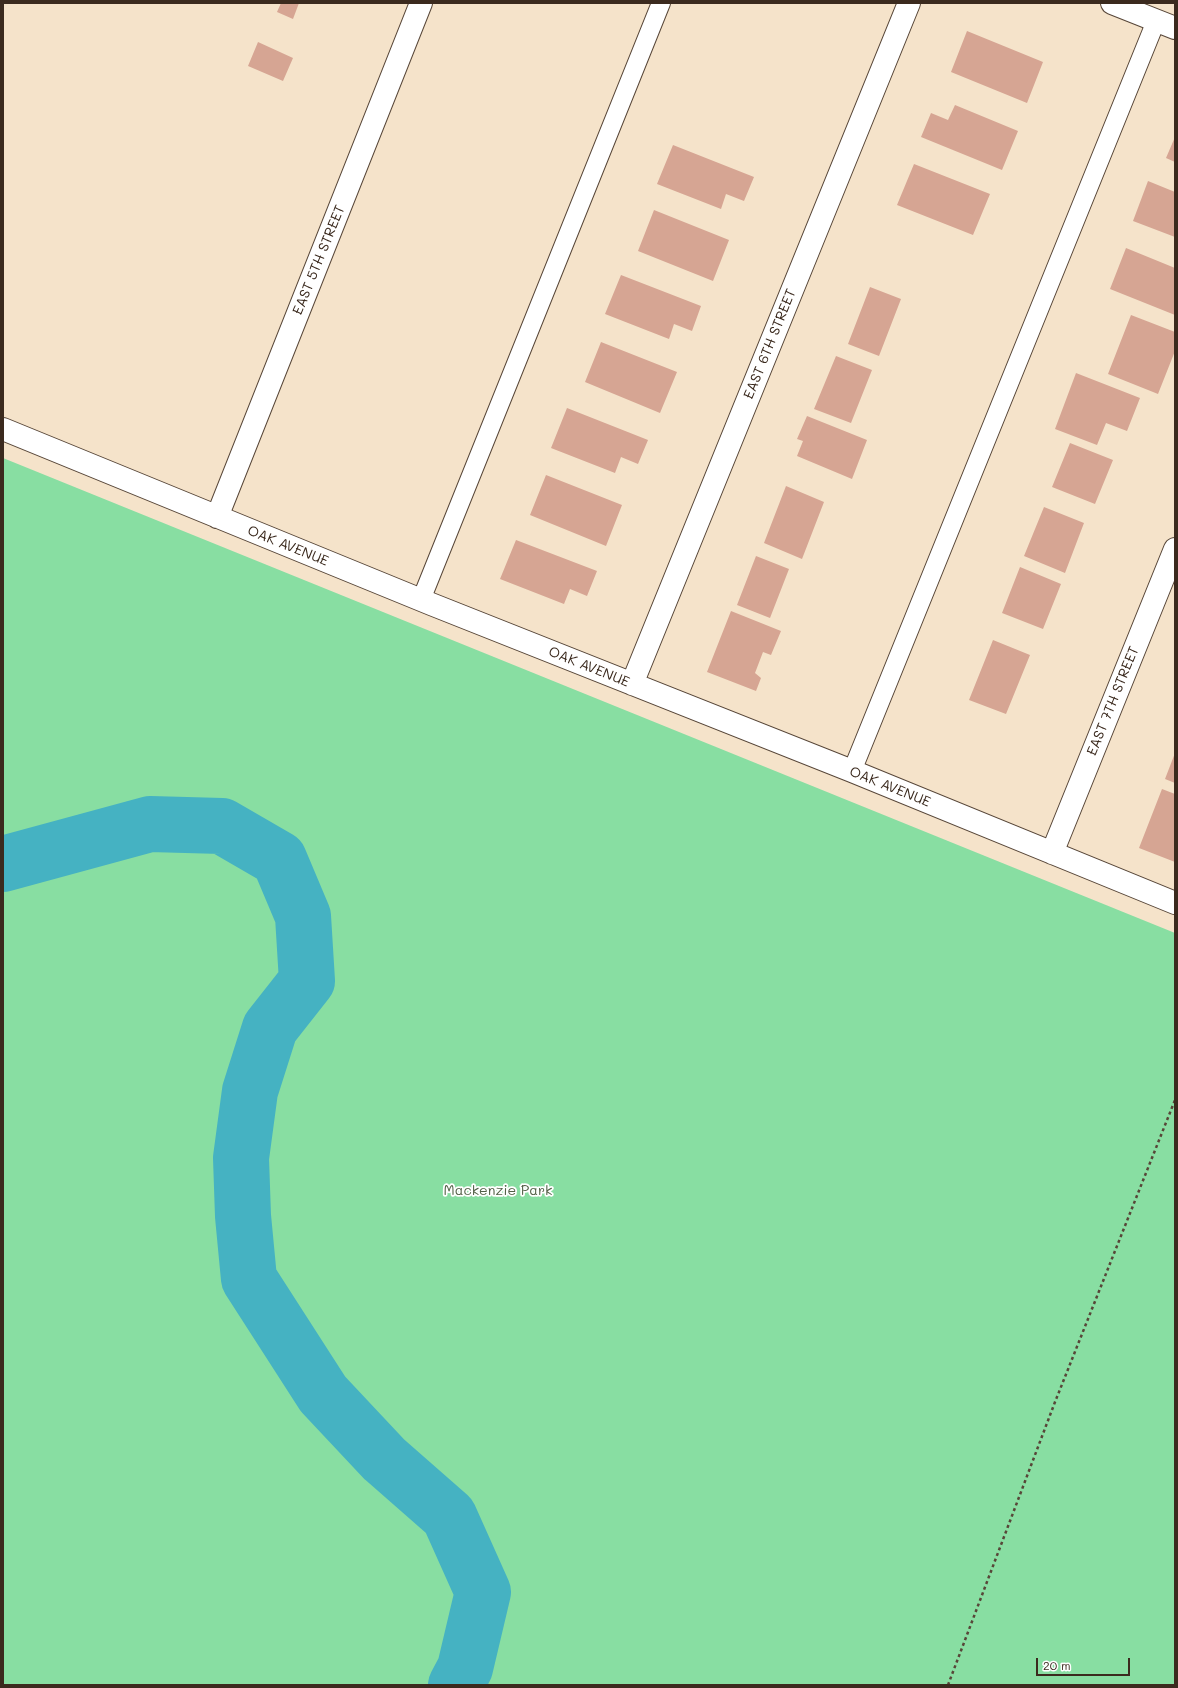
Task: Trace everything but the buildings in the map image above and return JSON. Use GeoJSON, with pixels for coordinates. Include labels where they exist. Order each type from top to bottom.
{"type":"FeatureCollection","features":[{"type":"Feature","properties":{"kind":"street","name":"EAST 5TH STREET"},"geometry":{"type":"LineString","coordinates":[[217,517],[422,3]]}},
{"type":"Feature","properties":{"kind":"street","name":"EAST 6TH STREET"},"geometry":{"type":"LineString","coordinates":[[632,684],[909,3]]}},
{"type":"Feature","properties":{"kind":"street"},"geometry":{"type":"LineString","coordinates":[[1112,3],[1166,25]]}},
{"type":"Feature","properties":{"kind":"street","name":"OAK AVENUE"},"geometry":{"type":"LineString","coordinates":[[3,429],[421,600],[852,771],[1175,903]]}},
{"type":"Feature","properties":{"kind":"street","name":"EAST 7TH STREET"},"geometry":{"type":"LineString","coordinates":[[1052,853],[1175,549]]}},
{"type":"Feature","properties":{"kind":"lane"},"geometry":{"type":"LineString","coordinates":[[421,600],[661,3]]}},
{"type":"Feature","properties":{"kind":"lane"},"geometry":{"type":"LineString","coordinates":[[852,771],[1166,25]]}},
{"type":"Feature","properties":{"kind":"path"},"geometry":{"type":"LineString","coordinates":[[948,1685],[1055,1402],[1175,1100]]}},
{"type":"Feature","properties":{"kind":"green space","name":"Mackenzie Park"},"geometry":{"type":"Polygon","coordinates":[[[3,458],[1175,933],[1175,1685],[3,1685],[3,458]]]}},
{"type":"Feature","properties":{"kind":"waterway"},"geometry":{"type":"LineString","coordinates":[[3,864],[150,824],[222,826],[279,859],[303,916],[307,981],[270,1028],[250,1091],[241,1158],[243,1216],[249,1279],[323,1394],[384,1459],[449,1516],[483,1592],[465,1668],[456,1685]]}}]}
